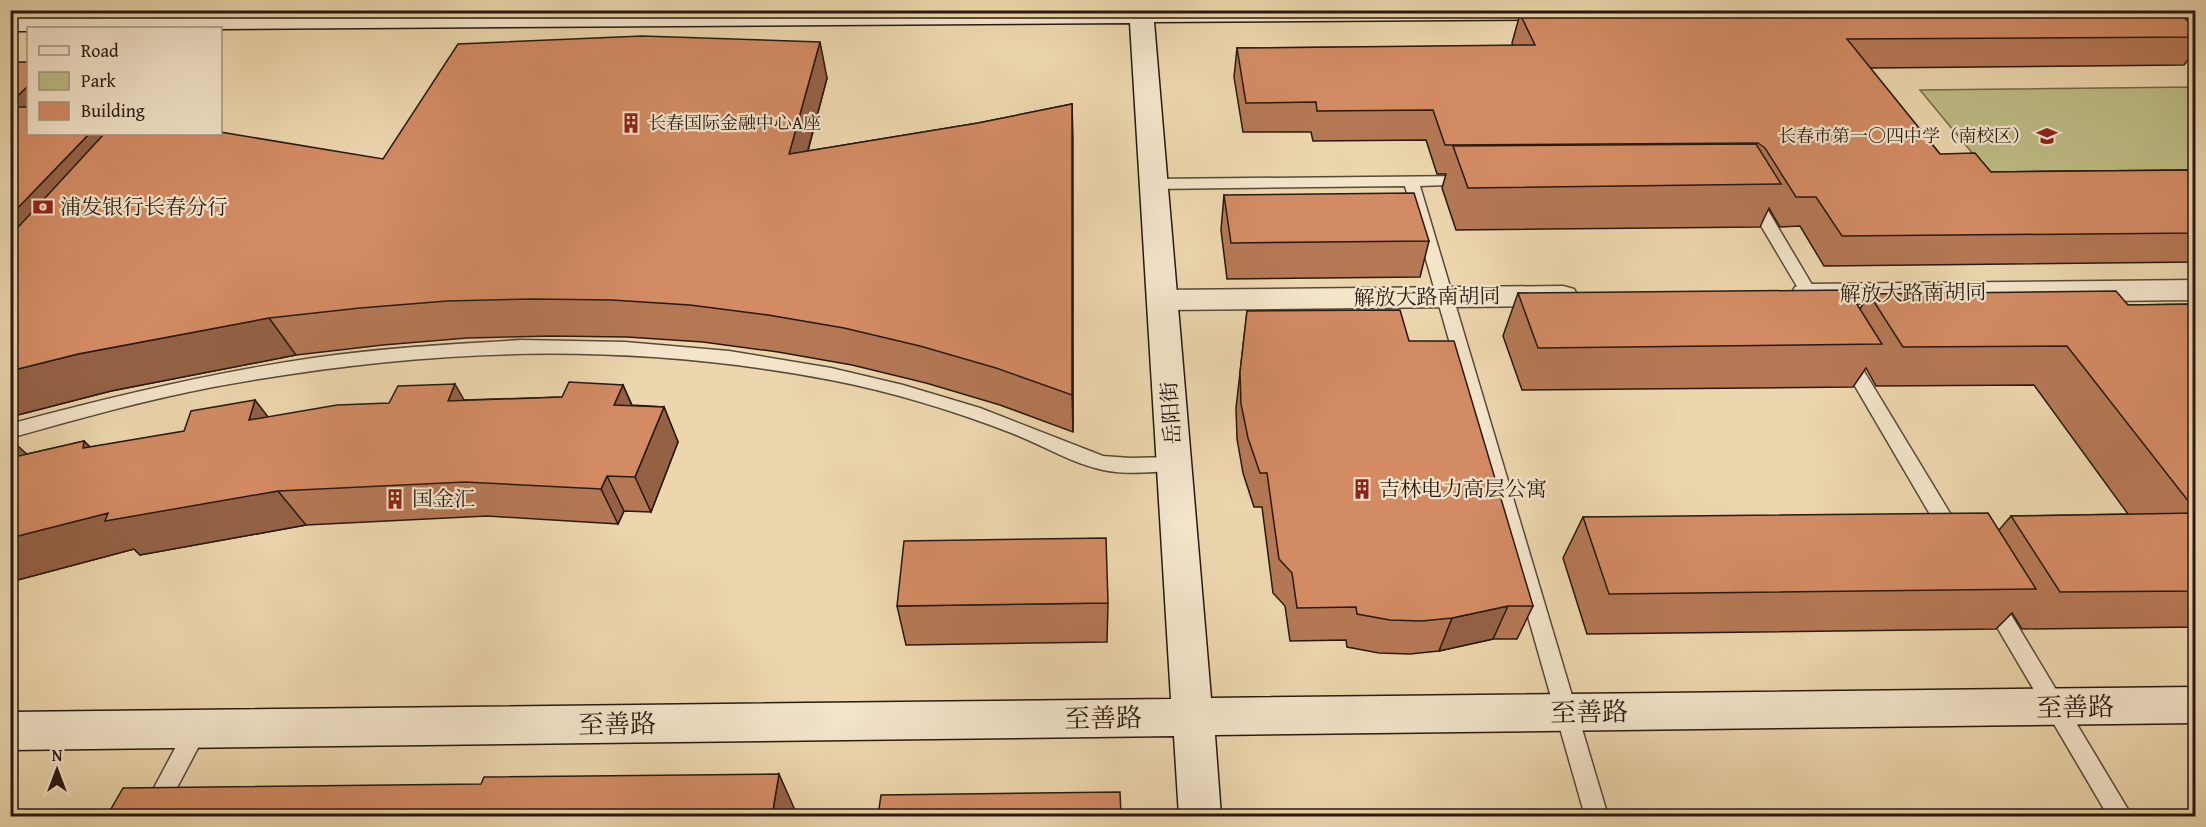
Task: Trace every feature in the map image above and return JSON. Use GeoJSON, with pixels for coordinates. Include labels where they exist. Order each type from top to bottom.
{"type":"FeatureCollection","features":[{"type":"Feature","properties":{"kind":"street"},"geometry":{"type":"LineString","coordinates":[[10,24],[202,26],[1142,13],[1777,11]]}},
{"type":"Feature","properties":{"kind":"street","name":"岳阳街"},"geometry":{"type":"LineString","coordinates":[[1142,13],[1200,816]]}},
{"type":"Feature","properties":{"kind":"street","name":"解放大路南胡同"},"geometry":{"type":"LineString","coordinates":[[1774,294],[2196,290]]}},
{"type":"Feature","properties":{"kind":"street","name":"解放大路南胡同"},"geometry":{"type":"LineString","coordinates":[[1162,300],[1585,296]]}},
{"type":"Feature","properties":{"kind":"street","name":"至善路"},"geometry":{"type":"LineString","coordinates":[[10,731],[2196,705]]}},
{"type":"Feature","properties":{"kind":"lane"},"geometry":{"type":"LineString","coordinates":[[1742,179],[1827,324]]}},
{"type":"Feature","properties":{"kind":"lane"},"geometry":{"type":"LineString","coordinates":[[1154,184],[1482,181]]}},
{"type":"Feature","properties":{"kind":"lane"},"geometry":{"type":"LineString","coordinates":[[1412,182],[1597,816]]}},
{"type":"Feature","properties":{"kind":"lane"},"geometry":{"type":"LineString","coordinates":[[1839,344],[1959,546]]}},
{"type":"Feature","properties":{"kind":"lane"},"geometry":{"type":"LineString","coordinates":[[10,431],[133,399],[219,380],[303,366],[463,349],[539,346],[602,347],[686,352],[828,373],[899,389],[968,410],[1038,435],[1092,459],[1114,465],[1174,464]]}},
{"type":"Feature","properties":{"kind":"lane"},"geometry":{"type":"LineString","coordinates":[[1983,586],[2121,816]]}},
{"type":"Feature","properties":{"kind":"lane"},"geometry":{"type":"LineString","coordinates":[[150,816],[197,729]]}},
{"type":"Feature","properties":{"kind":"green space"},"geometry":{"type":"Polygon","coordinates":[[[2195,87],[2195,170],[1988,172],[1920,90],[2195,87]]]}},
{"type":"Feature","properties":{"kind":"building"},"geometry":{"type":"Polygon","coordinates":[[[1718,10],[2175,10],[2196,28],[2196,37],[1847,39],[1940,154],[1975,153],[1991,172],[2196,170],[2196,233],[1842,236],[1816,197],[1796,197],[1765,148],[1758,143],[1445,145],[1433,110],[1317,111],[1316,102],[1246,103],[1237,48],[1535,45],[1520,14],[1720,12],[1718,10]]]}},
{"type":"Feature","properties":{"kind":"building"},"geometry":{"type":"Polygon","coordinates":[[[642,36],[820,42],[789,154],[978,123],[1072,104],[1072,395],[996,368],[920,346],[844,328],[690,305],[612,300],[447,301],[269,318],[78,354],[10,371],[10,236],[103,135],[222,135],[222,132],[383,159],[458,44],[642,36]]]}},
{"type":"Feature","properties":{"kind":"building"},"geometry":{"type":"Polygon","coordinates":[[[10,62],[27,62],[27,87],[10,103],[10,62]]]}},
{"type":"Feature","properties":{"kind":"building"},"geometry":{"type":"Polygon","coordinates":[[[10,107],[27,107],[27,135],[88,135],[10,216],[10,107]]]}},
{"type":"Feature","properties":{"kind":"building"},"geometry":{"type":"Polygon","coordinates":[[[1756,144],[1781,184],[1468,188],[1453,146],[1756,144]]]}},
{"type":"Feature","properties":{"kind":"building"},"geometry":{"type":"Polygon","coordinates":[[[1414,193],[1429,241],[1231,243],[1224,195],[1414,193]]]}},
{"type":"Feature","properties":{"kind":"building"},"geometry":{"type":"Polygon","coordinates":[[[1848,290],[1882,344],[1538,348],[1518,293],[1848,290]]]}},
{"type":"Feature","properties":{"kind":"building"},"geometry":{"type":"Polygon","coordinates":[[[2116,291],[2128,305],[2196,304],[2196,511],[2067,346],[1903,347],[1869,294],[2116,291]]]}},
{"type":"Feature","properties":{"kind":"building","name":"吉林电力高层公寓"},"geometry":{"type":"Polygon","coordinates":[[[1400,310],[1409,341],[1454,341],[1533,606],[1508,606],[1452,618],[1422,621],[1390,620],[1357,614],[1356,607],[1297,608],[1292,573],[1279,559],[1267,473],[1260,473],[1248,438],[1241,404],[1240,372],[1247,311],[1400,310]]]}},
{"type":"Feature","properties":{"kind":"building"},"geometry":{"type":"Polygon","coordinates":[[[569,382],[623,385],[614,405],[664,407],[635,477],[607,476],[601,489],[465,482],[278,491],[105,521],[108,513],[10,538],[10,458],[84,441],[83,448],[184,431],[191,411],[255,400],[249,420],[337,405],[389,403],[398,386],[455,384],[448,401],[562,397],[569,382]]]}},
{"type":"Feature","properties":{"kind":"building"},"geometry":{"type":"Polygon","coordinates":[[[14,442],[10,456],[10,443],[14,442]]]}},
{"type":"Feature","properties":{"kind":"building"},"geometry":{"type":"Polygon","coordinates":[[[1988,513],[2036,589],[1609,594],[1583,517],[1988,513]]]}},
{"type":"Feature","properties":{"kind":"building"},"geometry":{"type":"Polygon","coordinates":[[[2196,513],[2196,591],[2060,592],[2011,516],[2196,513]]]}},
{"type":"Feature","properties":{"kind":"building"},"geometry":{"type":"Polygon","coordinates":[[[1106,538],[1108,603],[897,606],[904,541],[1106,538]]]}},
{"type":"Feature","properties":{"kind":"building"},"geometry":{"type":"Polygon","coordinates":[[[779,774],[772,816],[107,816],[123,788],[481,784],[484,777],[779,774]]]}},
{"type":"Feature","properties":{"kind":"building"},"geometry":{"type":"Polygon","coordinates":[[[1120,792],[1121,816],[878,816],[881,795],[1120,792]]]}},
{"type":"Feature","properties":{"kind":"place","name":"长春国际金融中心A座"},"geometry":{"type":"Point","coordinates":[631,123]}},
{"type":"Feature","properties":{"kind":"place","name":"长春市第一〇四中学（南校区）"},"geometry":{"type":"Point","coordinates":[2047,136]}},
{"type":"Feature","properties":{"kind":"place","name":"浦发银行长春分行"},"geometry":{"type":"Point","coordinates":[43,207]}},
{"type":"Feature","properties":{"kind":"place","name":"吉林电力高层公寓"},"geometry":{"type":"Point","coordinates":[1362,489]}},
{"type":"Feature","properties":{"kind":"place","name":"国金汇"},"geometry":{"type":"Point","coordinates":[395,499]}}]}
